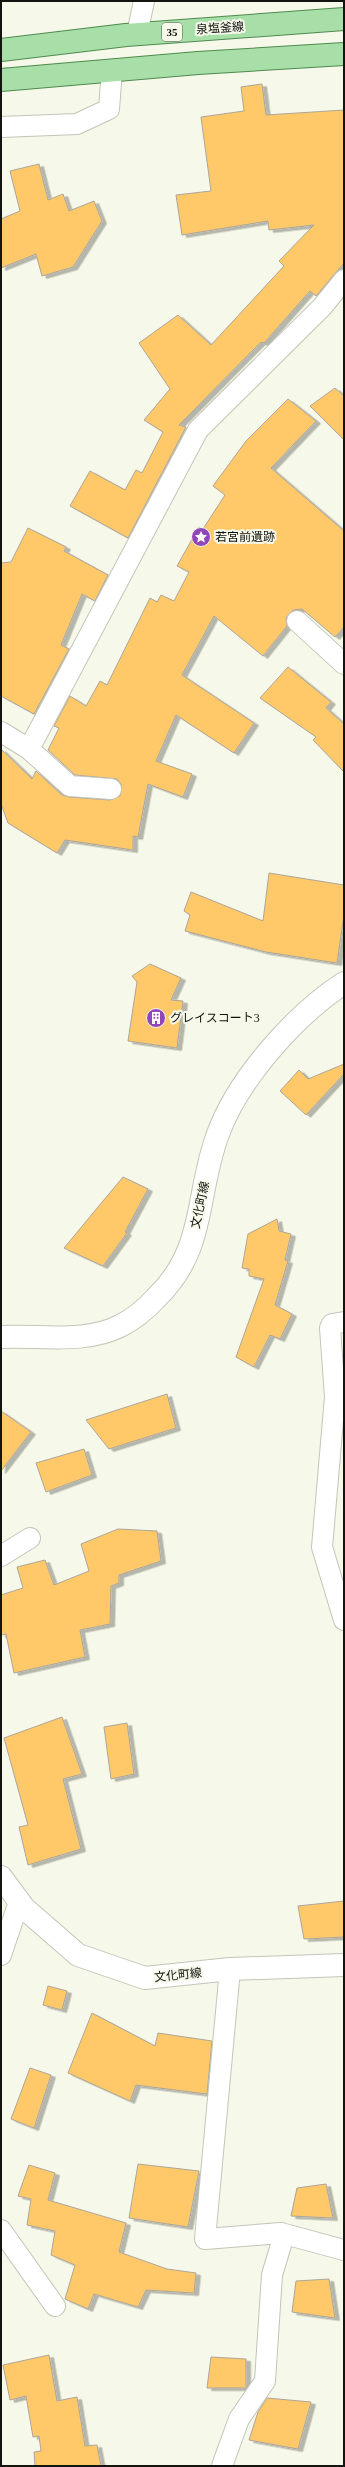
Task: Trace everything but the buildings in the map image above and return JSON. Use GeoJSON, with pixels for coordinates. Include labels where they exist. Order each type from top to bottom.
{"type":"FeatureCollection","features":[{"type":"Feature","properties":{"kind":"main road","name":"泉塩釜線"},"geometry":{"type":"LineString","coordinates":[[1,50],[137,34],[344,19]]}},
{"type":"Feature","properties":{"kind":"main road"},"geometry":{"type":"LineString","coordinates":[[1,80],[112,70],[344,54]]}},
{"type":"Feature","properties":{"kind":"street"},"geometry":{"type":"LineString","coordinates":[[137,34],[144,1]]}},
{"type":"Feature","properties":{"kind":"street"},"geometry":{"type":"LineString","coordinates":[[1,127],[77,124],[109,109],[112,70]]}},
{"type":"Feature","properties":{"kind":"street"},"geometry":{"type":"LineString","coordinates":[[29,749],[198,430],[322,308],[344,280]]}},
{"type":"Feature","properties":{"kind":"street"},"geometry":{"type":"LineString","coordinates":[[297,621],[344,664]]}},
{"type":"Feature","properties":{"kind":"street"},"geometry":{"type":"LineString","coordinates":[[1,732],[29,749],[70,786],[111,789]]}},
{"type":"Feature","properties":{"kind":"street","name":"文化町線"},"geometry":{"type":"LineString","coordinates":[[1,1337],[53,1338],[101,1332],[121,1325],[146,1308],[170,1285],[189,1252],[210,1156],[226,1115],[271,1049],[300,1017],[344,983]]}},
{"type":"Feature","properties":{"kind":"street"},"geometry":{"type":"LineString","coordinates":[[344,1322],[332,1324],[330,1328],[335,1397],[322,1547],[344,1620]]}},
{"type":"Feature","properties":{"kind":"street"},"geometry":{"type":"LineString","coordinates":[[1,1556],[30,1538]]}},
{"type":"Feature","properties":{"kind":"street","name":"文化町線"},"geometry":{"type":"LineString","coordinates":[[1,1877],[19,1902],[78,1955],[145,1978],[230,1969],[344,1965]]}},
{"type":"Feature","properties":{"kind":"street"},"geometry":{"type":"LineString","coordinates":[[1,1955],[19,1902]]}},
{"type":"Feature","properties":{"kind":"street"},"geometry":{"type":"LineString","coordinates":[[230,1969],[205,2239],[280,2233],[344,2250]]}},
{"type":"Feature","properties":{"kind":"street"},"geometry":{"type":"LineString","coordinates":[[1,2230],[54,2306]]}},
{"type":"Feature","properties":{"kind":"street"},"geometry":{"type":"LineString","coordinates":[[222,2466],[239,2419],[265,2381],[272,2275],[281,2245],[280,2233]]}},
{"type":"Feature","properties":{"kind":"place","name":"若宮前遺跡"},"geometry":{"type":"Point","coordinates":[201,537]}},
{"type":"Feature","properties":{"kind":"place","name":"グレイスコート3"},"geometry":{"type":"Point","coordinates":[156,1018]}}]}
